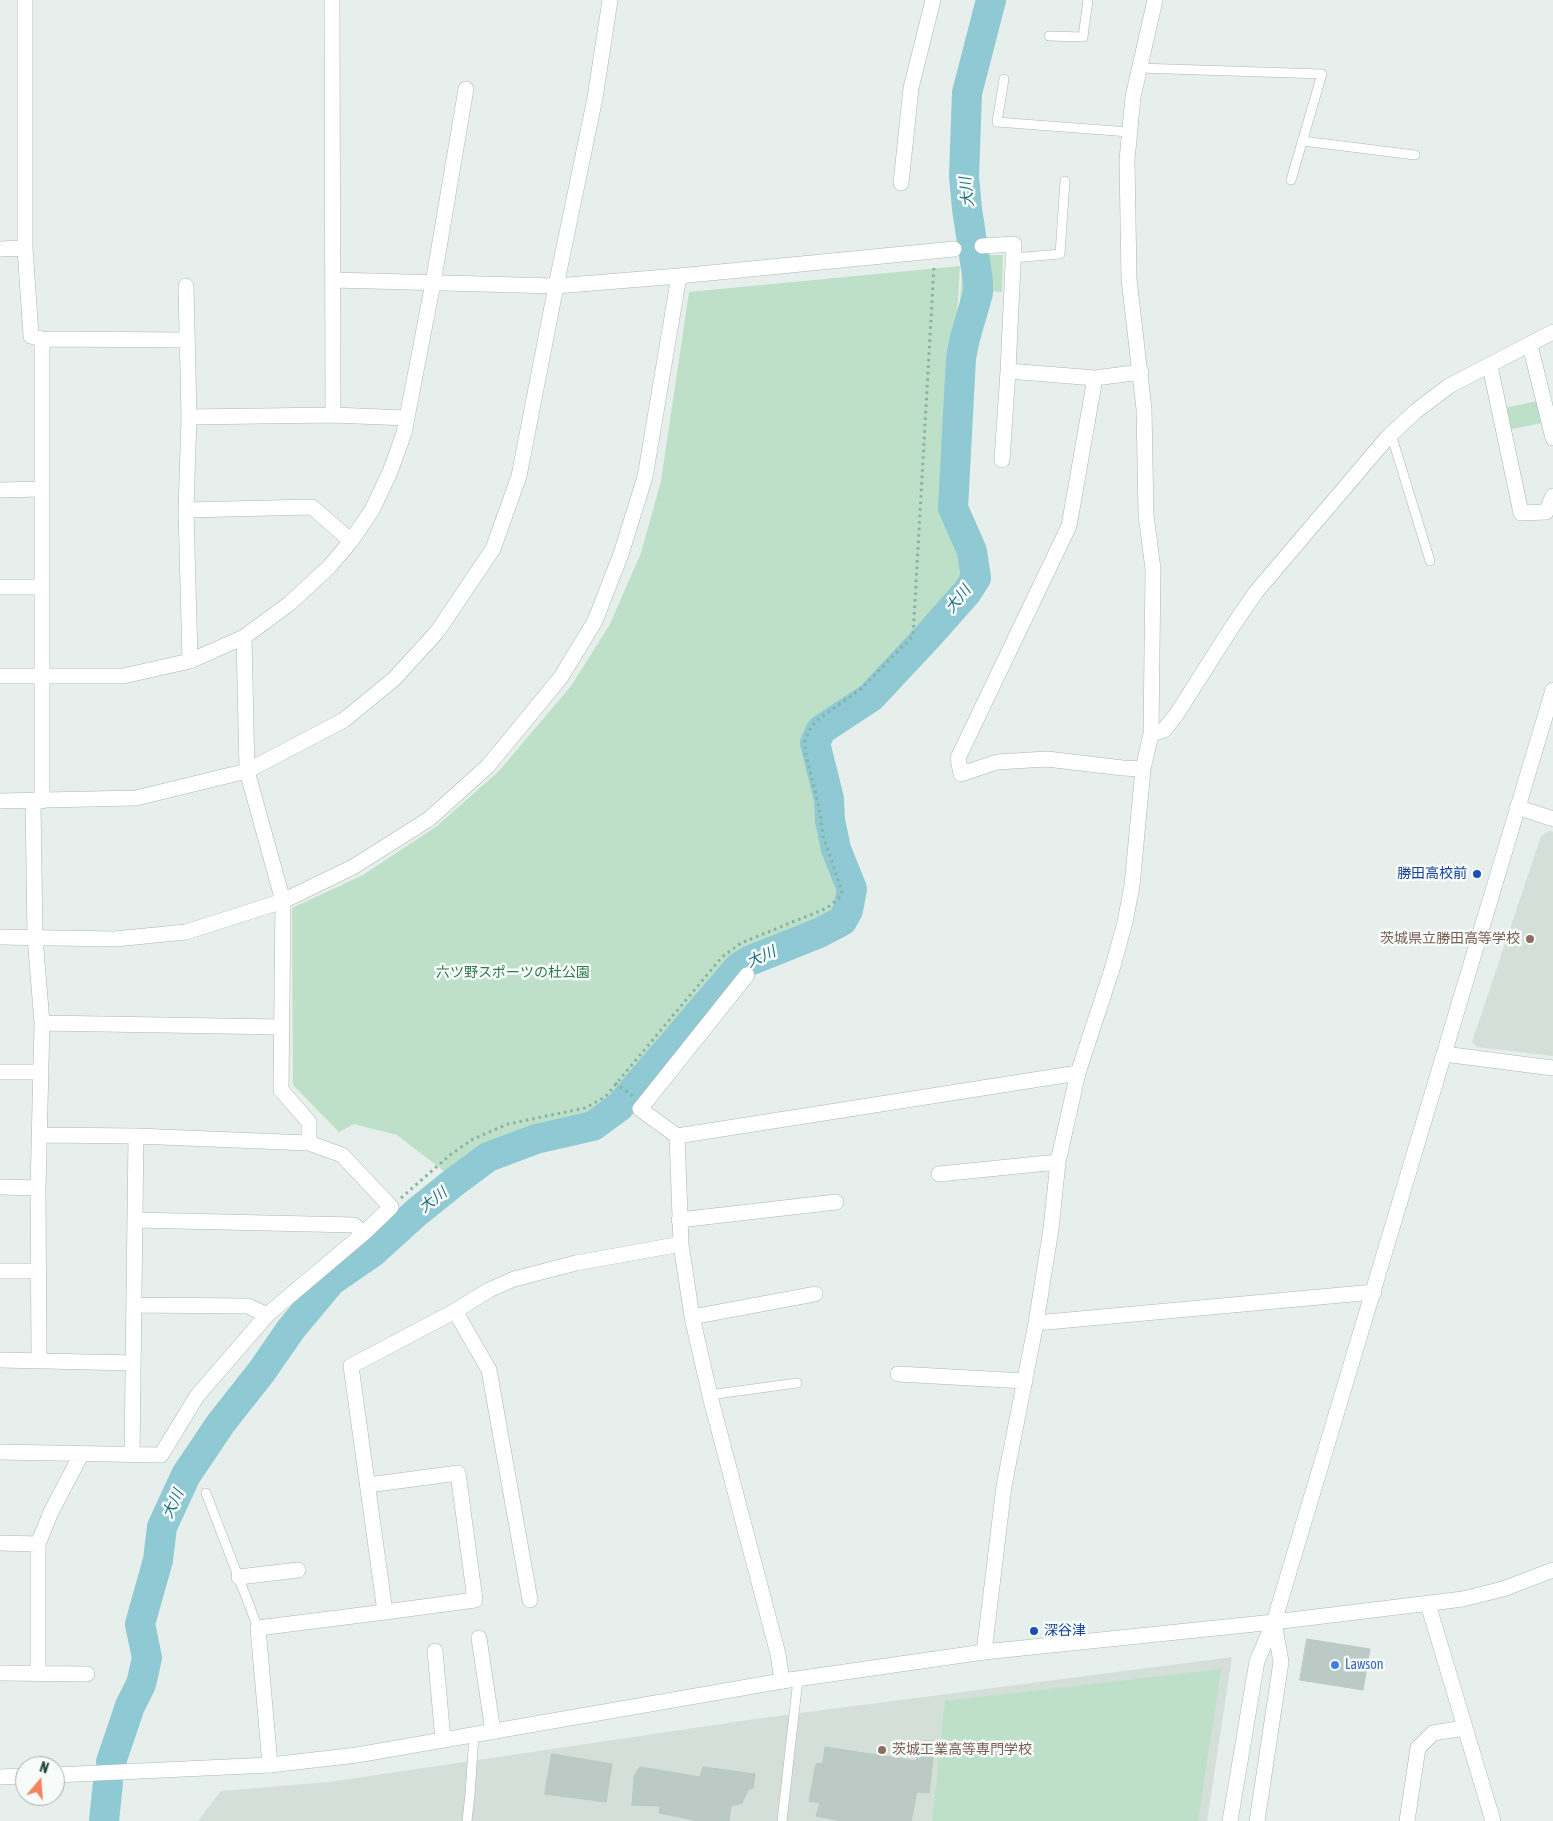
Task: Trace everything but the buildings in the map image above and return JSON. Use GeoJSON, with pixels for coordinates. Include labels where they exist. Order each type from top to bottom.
{"type":"FeatureCollection","features":[{"type":"Feature","properties":{"kind":"street"},"geometry":{"type":"LineString","coordinates":[[25,0],[25,248],[31,336],[42,339],[187,340]]}},
{"type":"Feature","properties":{"kind":"street"},"geometry":{"type":"LineString","coordinates":[[332,0],[333,416]]}},
{"type":"Feature","properties":{"kind":"street"},"geometry":{"type":"LineString","coordinates":[[0,801],[136,798],[247,771],[344,720],[394,679],[438,632],[492,549],[518,476],[595,98],[610,0]]}},
{"type":"Feature","properties":{"kind":"street"},"geometry":{"type":"LineString","coordinates":[[901,183],[911,88],[933,0]]}},
{"type":"Feature","properties":{"kind":"street"},"geometry":{"type":"LineString","coordinates":[[984,1652],[1004,1486],[1036,1323],[1051,1229],[1058,1162],[1078,1073],[1114,966],[1125,922],[1132,886],[1143,768],[1151,734],[1153,569],[1146,515],[1144,409],[1141,372],[1129,279],[1127,160],[1133,97],[1154,0]]}},
{"type":"Feature","properties":{"kind":"street"},"geometry":{"type":"LineString","coordinates":[[0,676],[124,676],[190,661],[244,637],[289,604],[329,567],[351,541],[372,510],[390,472],[404,433],[434,283],[466,89]]}},
{"type":"Feature","properties":{"kind":"street"},"geometry":{"type":"LineString","coordinates":[[982,246],[1014,244],[1002,460]]}},
{"type":"Feature","properties":{"kind":"street"},"geometry":{"type":"LineString","coordinates":[[0,249],[25,248]]}},
{"type":"Feature","properties":{"kind":"street"},"geometry":{"type":"LineString","coordinates":[[334,280],[556,286],[954,250]]}},
{"type":"Feature","properties":{"kind":"street"},"geometry":{"type":"LineString","coordinates":[[0,937],[115,940],[186,932],[283,901],[353,867],[429,819],[488,766],[561,677],[595,621],[621,554],[645,477],[679,276]]}},
{"type":"Feature","properties":{"kind":"street"},"geometry":{"type":"LineString","coordinates":[[186,286],[189,417],[186,510],[190,661]]}},
{"type":"Feature","properties":{"kind":"street"},"geometry":{"type":"LineString","coordinates":[[1151,734],[1164,730],[1176,715],[1256,592],[1391,434],[1416,411],[1449,386],[1553,332]]}},
{"type":"Feature","properties":{"kind":"street"},"geometry":{"type":"LineString","coordinates":[[39,1360],[38,1188],[42,1023],[35,937],[42,676],[42,339]]}},
{"type":"Feature","properties":{"kind":"street"},"geometry":{"type":"LineString","coordinates":[[1530,345],[1553,438]]}},
{"type":"Feature","properties":{"kind":"street"},"geometry":{"type":"LineString","coordinates":[[1490,366],[1521,513],[1546,512],[1553,496]]}},
{"type":"Feature","properties":{"kind":"street"},"geometry":{"type":"LineString","coordinates":[[1008,371],[1095,378],[1141,372]]}},
{"type":"Feature","properties":{"kind":"street"},"geometry":{"type":"LineString","coordinates":[[1095,378],[1069,526],[958,758],[962,774],[997,762],[1047,759],[1123,768],[1143,768]]}},
{"type":"Feature","properties":{"kind":"street"},"geometry":{"type":"LineString","coordinates":[[189,417],[333,416],[407,418]]}},
{"type":"Feature","properties":{"kind":"street"},"geometry":{"type":"LineString","coordinates":[[0,490],[41,489]]}},
{"type":"Feature","properties":{"kind":"street"},"geometry":{"type":"LineString","coordinates":[[186,510],[312,507],[351,541]]}},
{"type":"Feature","properties":{"kind":"street"},"geometry":{"type":"LineString","coordinates":[[0,587],[41,587]]}},
{"type":"Feature","properties":{"kind":"street"},"geometry":{"type":"LineString","coordinates":[[244,637],[247,771],[283,901],[281,1090],[309,1122],[309,1143]]}},
{"type":"Feature","properties":{"kind":"street"},"geometry":{"type":"LineString","coordinates":[[1230,1821],[1257,1661],[1274,1622],[1553,690]]}},
{"type":"Feature","properties":{"kind":"street"},"geometry":{"type":"LineString","coordinates":[[1517,807],[1553,818]]}},
{"type":"Feature","properties":{"kind":"street"},"geometry":{"type":"LineString","coordinates":[[747,975],[640,1109],[677,1136],[1078,1073]]}},
{"type":"Feature","properties":{"kind":"street"},"geometry":{"type":"LineString","coordinates":[[42,1023],[282,1027]]}},
{"type":"Feature","properties":{"kind":"street"},"geometry":{"type":"LineString","coordinates":[[1444,1054],[1553,1068]]}},
{"type":"Feature","properties":{"kind":"street"},"geometry":{"type":"LineString","coordinates":[[0,1072],[41,1072]]}},
{"type":"Feature","properties":{"kind":"street"},"geometry":{"type":"LineString","coordinates":[[0,1452],[161,1455],[197,1396],[267,1315],[364,1233],[391,1207],[342,1155],[309,1143],[136,1136],[40,1135]]}},
{"type":"Feature","properties":{"kind":"street"},"geometry":{"type":"LineString","coordinates":[[132,1454],[136,1136]]}},
{"type":"Feature","properties":{"kind":"street"},"geometry":{"type":"LineString","coordinates":[[677,1136],[680,1220],[692,1317],[710,1395],[776,1645],[782,1682]]}},
{"type":"Feature","properties":{"kind":"street"},"geometry":{"type":"LineString","coordinates":[[939,1174],[1058,1162]]}},
{"type":"Feature","properties":{"kind":"street"},"geometry":{"type":"LineString","coordinates":[[0,1187],[38,1188]]}},
{"type":"Feature","properties":{"kind":"street"},"geometry":{"type":"LineString","coordinates":[[680,1220],[836,1202]]}},
{"type":"Feature","properties":{"kind":"street"},"geometry":{"type":"LineString","coordinates":[[135,1220],[354,1225],[364,1233]]}},
{"type":"Feature","properties":{"kind":"street"},"geometry":{"type":"LineString","coordinates":[[385,1612],[351,1366],[455,1311],[489,1290],[514,1279],[576,1262],[682,1244]]}},
{"type":"Feature","properties":{"kind":"street"},"geometry":{"type":"LineString","coordinates":[[0,1271],[38,1271]]}},
{"type":"Feature","properties":{"kind":"street"},"geometry":{"type":"LineString","coordinates":[[1036,1323],[1374,1292]]}},
{"type":"Feature","properties":{"kind":"street"},"geometry":{"type":"LineString","coordinates":[[692,1317],[815,1294]]}},
{"type":"Feature","properties":{"kind":"street"},"geometry":{"type":"LineString","coordinates":[[134,1305],[248,1306],[267,1315]]}},
{"type":"Feature","properties":{"kind":"street"},"geometry":{"type":"LineString","coordinates":[[455,1311],[488,1370],[530,1600]]}},
{"type":"Feature","properties":{"kind":"street"},"geometry":{"type":"LineString","coordinates":[[0,1360],[133,1363]]}},
{"type":"Feature","properties":{"kind":"street"},"geometry":{"type":"LineString","coordinates":[[898,1374],[1025,1381]]}},
{"type":"Feature","properties":{"kind":"street"},"geometry":{"type":"LineString","coordinates":[[38,1672],[38,1544],[51,1512],[82,1453]]}},
{"type":"Feature","properties":{"kind":"street"},"geometry":{"type":"LineString","coordinates":[[270,1765],[258,1628],[475,1600],[458,1474],[368,1485]]}},
{"type":"Feature","properties":{"kind":"street"},"geometry":{"type":"LineString","coordinates":[[0,1543],[38,1544]]}},
{"type":"Feature","properties":{"kind":"street"},"geometry":{"type":"LineString","coordinates":[[238,1577],[298,1570]]}},
{"type":"Feature","properties":{"kind":"street"},"geometry":{"type":"LineString","coordinates":[[65,1775],[270,1765],[357,1755],[798,1679],[984,1652],[1274,1622],[1463,1599],[1503,1589],[1553,1570]]}},
{"type":"Feature","properties":{"kind":"street"},"geometry":{"type":"LineString","coordinates":[[1428,1604],[1493,1821]]}},
{"type":"Feature","properties":{"kind":"street"},"geometry":{"type":"LineString","coordinates":[[1257,1821],[1281,1662],[1274,1622]]}},
{"type":"Feature","properties":{"kind":"street"},"geometry":{"type":"LineString","coordinates":[[479,1638],[493,1732]]}},
{"type":"Feature","properties":{"kind":"street"},"geometry":{"type":"LineString","coordinates":[[435,1650],[443,1740]]}},
{"type":"Feature","properties":{"kind":"street"},"geometry":{"type":"LineString","coordinates":[[0,1672],[87,1674]]}},
{"type":"Feature","properties":{"kind":"street"},"geometry":{"type":"LineString","coordinates":[[1407,1821],[1418,1748],[1432,1734],[1464,1728]]}},
{"type":"Feature","properties":{"kind":"street"},"geometry":{"type":"LineString","coordinates":[[0,1777],[15,1776]]}},
{"type":"Feature","properties":{"kind":"lane"},"geometry":{"type":"LineString","coordinates":[[1048,36],[1083,37],[1088,0]]}},
{"type":"Feature","properties":{"kind":"lane"},"geometry":{"type":"LineString","coordinates":[[1139,68],[1322,74],[1291,180]]}},
{"type":"Feature","properties":{"kind":"lane"},"geometry":{"type":"LineString","coordinates":[[1004,79],[997,122],[1129,132]]}},
{"type":"Feature","properties":{"kind":"lane"},"geometry":{"type":"LineString","coordinates":[[1303,141],[1415,155]]}},
{"type":"Feature","properties":{"kind":"lane"},"geometry":{"type":"LineString","coordinates":[[1013,258],[1060,254],[1065,181]]}},
{"type":"Feature","properties":{"kind":"lane"},"geometry":{"type":"LineString","coordinates":[[1391,434],[1430,561]]}},
{"type":"Feature","properties":{"kind":"lane"},"geometry":{"type":"LineString","coordinates":[[710,1395],[797,1383]]}},
{"type":"Feature","properties":{"kind":"lane"},"geometry":{"type":"LineString","coordinates":[[206,1493],[258,1628]]}},
{"type":"Feature","properties":{"kind":"lane"},"geometry":{"type":"LineString","coordinates":[[782,1821],[798,1679]]}},
{"type":"Feature","properties":{"kind":"lane"},"geometry":{"type":"LineString","coordinates":[[467,1821],[474,1735]]}},
{"type":"Feature","properties":{"kind":"path"},"geometry":{"type":"LineString","coordinates":[[391,1207],[450,1155],[473,1139],[508,1124],[585,1108],[605,1097],[722,957],[741,943],[827,908],[839,898],[842,891],[824,836],[819,806],[806,755],[805,741],[816,721],[861,689],[913,636],[935,251]]}},
{"type":"Feature","properties":{"kind":"path"},"geometry":{"type":"LineString","coordinates":[[615,1083],[636,1099]]}},
{"type":"Feature","properties":{"kind":"shaded area","name":"茨城県立勝田高等学校"},"geometry":{"type":"Polygon","coordinates":[[[1549,831],[1553,832],[1553,1056],[1477,1047],[1472,1042],[1541,836],[1549,831]]]}},
{"type":"Feature","properties":{"kind":"shaded area","name":"茨城工業高等専門学校"},"geometry":{"type":"Polygon","coordinates":[[[1232,1657],[1207,1821],[198,1821],[221,1791],[329,1782],[762,1718],[1232,1657]]]}},
{"type":"Feature","properties":{"kind":"green space"},"geometry":{"type":"Polygon","coordinates":[[[963,255],[1003,255],[1002,292],[972,290],[960,302],[963,255]]]}},
{"type":"Feature","properties":{"kind":"green space","name":"六ツ野スポーツの杜公園"},"geometry":{"type":"Polygon","coordinates":[[[960,266],[946,507],[968,564],[967,581],[957,597],[878,683],[824,722],[812,736],[811,750],[822,795],[830,842],[848,892],[846,908],[839,919],[737,964],[618,1103],[591,1122],[534,1136],[486,1156],[453,1178],[397,1135],[354,1124],[339,1132],[293,1085],[292,908],[363,875],[437,826],[499,771],[571,686],[609,626],[641,553],[661,481],[689,292],[960,266]]]}},
{"type":"Feature","properties":{"kind":"green space"},"geometry":{"type":"Polygon","coordinates":[[[1538,401],[1542,423],[1508,430],[1504,408],[1538,401]]]}},
{"type":"Feature","properties":{"kind":"green space"},"geometry":{"type":"Polygon","coordinates":[[[1221,1669],[1198,1821],[932,1821],[945,1701],[1221,1669]]]}},
{"type":"Feature","properties":{"kind":"waterway","name":"大川"},"geometry":{"type":"LineString","coordinates":[[111,1762],[130,1706],[141,1684],[147,1658],[140,1624],[158,1560],[162,1527],[186,1475],[221,1423],[262,1371],[291,1329],[331,1281],[373,1252],[417,1212],[488,1157],[536,1139],[593,1126],[619,1107],[739,967],[749,961],[819,933],[842,921],[848,910],[852,889],[836,849],[830,820],[829,799],[815,743],[821,730],[871,697],[967,592],[976,578],[972,551],[953,508],[961,358],[978,293],[964,176],[967,93],[991,0]]}},
{"type":"Feature","properties":{"kind":"waterway","name":"大川"},"geometry":{"type":"LineString","coordinates":[[104,1821],[108,1783]]}},
{"type":"Feature","properties":{"kind":"place","name":"勝田高校前"},"geometry":{"type":"Point","coordinates":[1477,874]}},
{"type":"Feature","properties":{"kind":"place","name":"茨城県立勝田高等学校"},"geometry":{"type":"Point","coordinates":[1530,939]}},
{"type":"Feature","properties":{"kind":"place","name":"深谷津"},"geometry":{"type":"Point","coordinates":[1034,1631]}},
{"type":"Feature","properties":{"kind":"place","name":"Lawson"},"geometry":{"type":"Point","coordinates":[1335,1665]}},
{"type":"Feature","properties":{"kind":"place","name":"茨城工業高等専門学校"},"geometry":{"type":"Point","coordinates":[882,1750]}}]}
